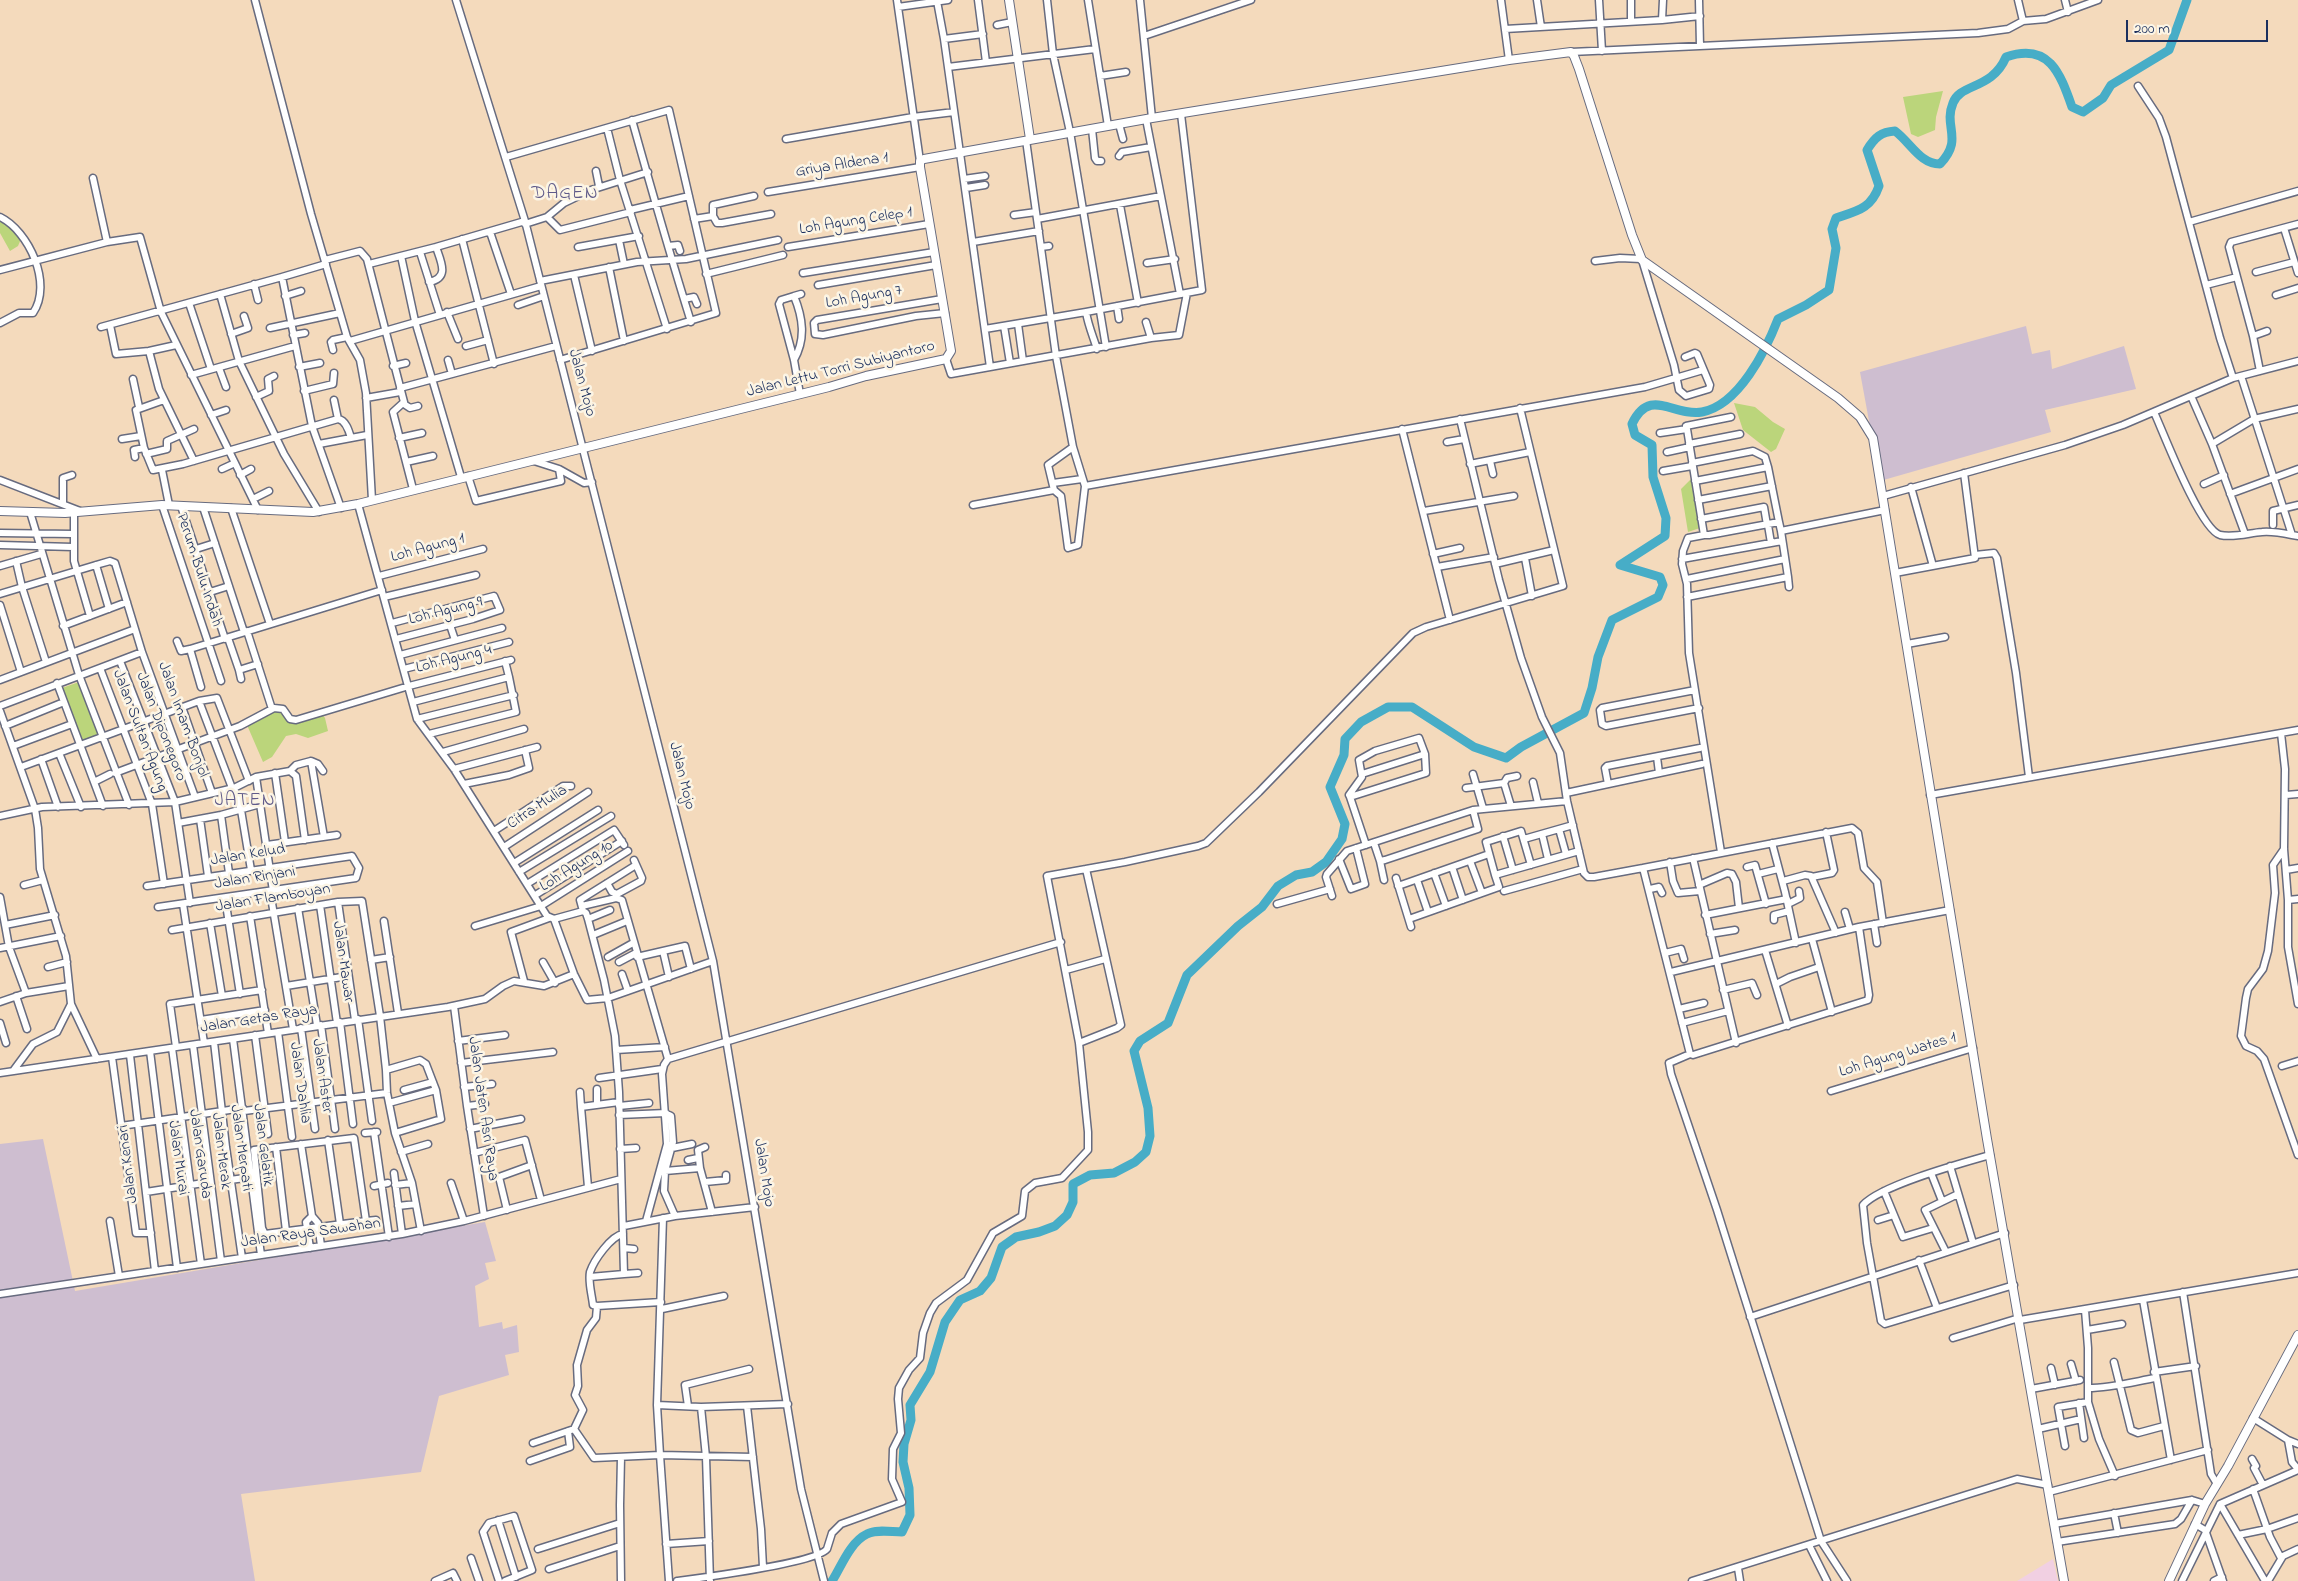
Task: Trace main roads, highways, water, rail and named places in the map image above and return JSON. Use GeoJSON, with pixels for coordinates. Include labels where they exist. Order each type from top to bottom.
{"type":"FeatureCollection","features":[{"type":"Feature","properties":{"kind":"main road"},"geometry":{"type":"LineString","coordinates":[[1009,0],[1028,140],[1149,118],[1509,60],[1571,52],[1580,69],[1641,260],[1847,405],[1866,424],[1874,443],[1990,1155],[2064,1581]]}},
{"type":"Feature","properties":{"kind":"main road","name":"Jalan Lettu Torri Subiyantoro"},"geometry":{"type":"LineString","coordinates":[[0,511],[77,512],[165,505],[319,512],[342,508],[866,376],[946,358],[951,351],[920,164],[926,158],[1028,140]]}},
{"type":"Feature","properties":{"kind":"main road"},"geometry":{"type":"LineString","coordinates":[[2168,1581],[2201,1527],[2205,1504],[2257,1420],[2298,1335]]}},
{"type":"Feature","properties":{"kind":"waterway"},"geometry":{"type":"LineString","coordinates":[[832,1581],[846,1555],[861,1538],[875,1532],[902,1532],[910,1515],[909,1488],[903,1462],[904,1444],[911,1420],[910,1405],[930,1372],[945,1322],[960,1300],[980,1291],[991,1278],[1002,1247],[1016,1237],[1055,1226],[1067,1215],[1073,1202],[1073,1184],[1090,1175],[1114,1173],[1135,1162],[1146,1152],[1150,1136],[1148,1108],[1134,1051],[1140,1041],[1168,1023],[1187,975],[1238,926],[1262,907],[1278,886],[1296,875],[1312,872],[1326,862],[1342,839],[1345,824],[1330,787],[1344,755],[1345,739],[1361,722],[1388,707],[1412,707],[1474,747],[1506,758],[1521,747],[1584,713],[1592,688],[1598,657],[1612,620],[1658,597],[1663,585],[1660,577],[1620,565],[1665,536],[1666,518],[1653,477],[1652,445],[1635,435],[1632,424],[1639,413],[1646,407],[1654,405],[1681,411],[1702,412],[1728,399],[1739,388],[1758,360],[1778,319],[1806,305],[1829,290],[1836,248],[1832,229],[1836,218],[1862,208],[1876,194],[1879,186],[1867,150],[1879,136],[1895,131],[1921,157],[1927,161],[1940,164],[1951,147],[1950,119],[1953,103],[1957,97],[1962,92],[1993,75],[2000,68],[2006,57],[2021,53],[2043,57],[2051,64],[2063,83],[2072,107],[2083,112],[2103,98],[2111,85],[2169,50],[2187,0]]}},
{"type":"Feature","properties":{"kind":"district","name":"DAGEN"},"geometry":{"type":"Point","coordinates":[565,195]}},
{"type":"Feature","properties":{"kind":"district","name":"JATEN"},"geometry":{"type":"Point","coordinates":[245,802]}}]}
